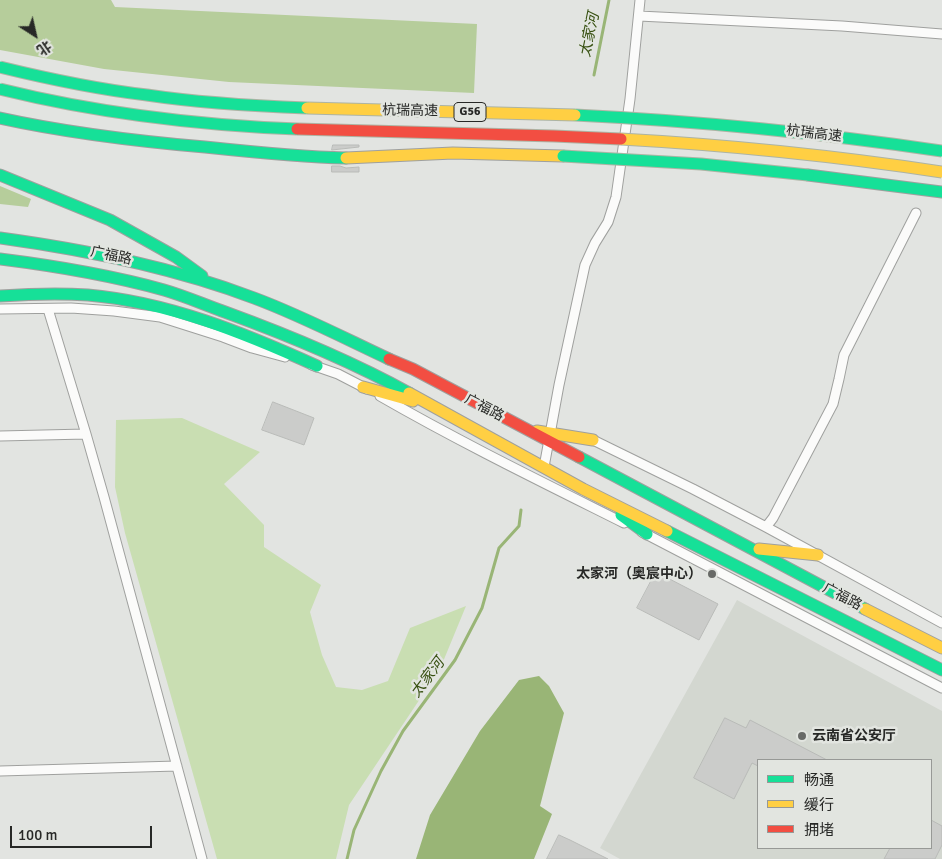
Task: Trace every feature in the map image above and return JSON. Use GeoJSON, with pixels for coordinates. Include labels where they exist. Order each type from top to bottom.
{"type":"FeatureCollection","features":[{"type":"Feature","properties":{"kind":"main road","name":"杭瑞高速"},"geometry":{"type":"LineString","coordinates":[[0,68],[115,91],[213,102],[309,108],[558,114],[667,120],[825,135],[942,151]]}},
{"type":"Feature","properties":{"kind":"main road","name":"杭瑞高速"},"geometry":{"type":"LineString","coordinates":[[0,89],[112,112],[211,124],[317,130],[557,136],[657,141],[779,151],[942,172]]}},
{"type":"Feature","properties":{"kind":"main road"},"geometry":{"type":"LineString","coordinates":[[0,118],[114,138],[280,155],[346,158],[453,153],[647,160],[739,167],[942,192]]}},
{"type":"Feature","properties":{"kind":"main road"},"geometry":{"type":"LineString","coordinates":[[0,175],[126,228],[176,257],[210,282]]}},
{"type":"Feature","properties":{"kind":"main road","name":"广福路"},"geometry":{"type":"LineString","coordinates":[[0,238],[79,249],[170,270],[255,298],[317,324],[413,369],[524,428],[549,437],[845,599],[942,648]]}},
{"type":"Feature","properties":{"kind":"main road","name":"广福路"},"geometry":{"type":"LineString","coordinates":[[0,259],[76,269],[163,289],[249,320],[303,343],[370,373],[583,489],[942,670]]}},
{"type":"Feature","properties":{"kind":"main road"},"geometry":{"type":"LineString","coordinates":[[0,296],[88,295],[125,300],[199,318],[246,334],[317,366]]}},
{"type":"Feature","properties":{"kind":"main road"},"geometry":{"type":"LineString","coordinates":[[363,387],[430,405]]}},
{"type":"Feature","properties":{"kind":"main road"},"geometry":{"type":"LineString","coordinates":[[549,437],[593,440]]}},
{"type":"Feature","properties":{"kind":"main road"},"geometry":{"type":"LineString","coordinates":[[583,489],[647,534]]}},
{"type":"Feature","properties":{"kind":"main road"},"geometry":{"type":"LineString","coordinates":[[752,548],[818,555]]}},
{"type":"Feature","properties":{"kind":"street"},"geometry":{"type":"LineString","coordinates":[[544,468],[559,385],[585,265],[595,243],[608,222],[616,197],[630,99],[640,0]]}},
{"type":"Feature","properties":{"kind":"street"},"geometry":{"type":"LineString","coordinates":[[639,16],[842,26],[942,34]]}},
{"type":"Feature","properties":{"kind":"street"},"geometry":{"type":"LineString","coordinates":[[766,526],[773,518],[833,404],[844,355],[916,213]]}},
{"type":"Feature","properties":{"kind":"street"},"geometry":{"type":"LineString","coordinates":[[0,309],[96,309],[160,317],[338,374],[498,460],[647,534],[942,688]]}},
{"type":"Feature","properties":{"kind":"street"},"geometry":{"type":"LineString","coordinates":[[48,309],[86,434],[202,859]]}},
{"type":"Feature","properties":{"kind":"street"},"geometry":{"type":"LineString","coordinates":[[0,436],[86,434]]}},
{"type":"Feature","properties":{"kind":"street"},"geometry":{"type":"LineString","coordinates":[[593,440],[766,526],[942,623]]}},
{"type":"Feature","properties":{"kind":"street"},"geometry":{"type":"LineString","coordinates":[[0,771],[177,766]]}},
{"type":"Feature","properties":{"kind":"shaded area"},"geometry":{"type":"Polygon","coordinates":[[[0,0],[111,0],[115,7],[477,24],[474,93],[229,82],[104,69],[0,50],[0,0]]]}},
{"type":"Feature","properties":{"kind":"shaded area"},"geometry":{"type":"Polygon","coordinates":[[[0,186],[31,199],[28,207],[0,204],[0,186]]]}},
{"type":"Feature","properties":{"kind":"shaded area"},"geometry":{"type":"Polygon","coordinates":[[[182,418],[260,452],[224,484],[264,525],[264,547],[321,585],[310,612],[322,655],[336,687],[362,690],[388,681],[410,628],[466,606],[440,669],[349,805],[336,859],[217,859],[125,533],[115,487],[116,420],[182,418]]]}},
{"type":"Feature","properties":{"kind":"shaded area","name":"云南省公安厅"},"geometry":{"type":"Polygon","coordinates":[[[737,600],[942,711],[942,859],[620,859],[600,848],[737,600]]]}},
{"type":"Feature","properties":{"kind":"shaded area"},"geometry":{"type":"Polygon","coordinates":[[[539,676],[549,686],[564,713],[540,806],[552,814],[534,859],[416,859],[430,815],[480,731],[519,680],[539,676]]]}},
{"type":"Feature","properties":{"kind":"building"},"geometry":{"type":"Polygon","coordinates":[[[333,145],[359,145],[359,147],[332,150],[333,145]]]}},
{"type":"Feature","properties":{"kind":"building"},"geometry":{"type":"Polygon","coordinates":[[[332,166],[359,167],[359,172],[332,172],[332,166]]]}},
{"type":"Feature","properties":{"kind":"building"},"geometry":{"type":"Polygon","coordinates":[[[273,402],[314,418],[304,445],[262,430],[273,402]]]}},
{"type":"Feature","properties":{"kind":"building"},"geometry":{"type":"Polygon","coordinates":[[[656,572],[718,604],[699,640],[637,608],[656,572]]]}},
{"type":"Feature","properties":{"kind":"building"},"geometry":{"type":"Polygon","coordinates":[[[725,718],[746,728],[750,720],[825,759],[757,759],[757,766],[752,763],[734,799],[694,778],[725,718]]]}},
{"type":"Feature","properties":{"kind":"building"},"geometry":{"type":"Polygon","coordinates":[[[932,821],[942,826],[942,845],[935,859],[884,859],[889,849],[932,849],[932,821]]]}},
{"type":"Feature","properties":{"kind":"building"},"geometry":{"type":"Polygon","coordinates":[[[559,835],[570,840],[608,859],[547,859],[559,835]]]}},
{"type":"Feature","properties":{"kind":"waterway","name":"太家河"},"geometry":{"type":"LineString","coordinates":[[594,75],[609,0]]}},
{"type":"Feature","properties":{"kind":"waterway","name":"太家河"},"geometry":{"type":"LineString","coordinates":[[347,859],[354,830],[381,771],[403,731],[455,660],[482,608],[499,548],[519,526],[521,510]]}},
{"type":"Feature","properties":{"kind":"traffic: fast"},"geometry":{"type":"LineString","coordinates":[[0,67],[55,80],[128,93],[227,104],[307,108]]}},
{"type":"Feature","properties":{"kind":"traffic: fast"},"geometry":{"type":"LineString","coordinates":[[0,89],[73,105],[147,117],[297,129]]}},
{"type":"Feature","properties":{"kind":"traffic: fast"},"geometry":{"type":"LineString","coordinates":[[575,115],[759,128],[942,151]]}},
{"type":"Feature","properties":{"kind":"traffic: fast"},"geometry":{"type":"LineString","coordinates":[[0,118],[51,128],[128,139],[276,154],[346,158]]}},
{"type":"Feature","properties":{"kind":"traffic: fast"},"geometry":{"type":"LineString","coordinates":[[563,156],[701,164],[808,175]]}},
{"type":"Feature","properties":{"kind":"traffic: fast"},"geometry":{"type":"LineString","coordinates":[[0,175],[110,220],[176,257],[202,276]]}},
{"type":"Feature","properties":{"kind":"traffic: fast"},"geometry":{"type":"LineString","coordinates":[[808,175],[942,192]]}},
{"type":"Feature","properties":{"kind":"traffic: fast"},"geometry":{"type":"LineString","coordinates":[[0,238],[97,254],[192,277],[305,319],[389,359]]}},
{"type":"Feature","properties":{"kind":"traffic: fast"},"geometry":{"type":"LineString","coordinates":[[0,259],[103,275],[172,292],[319,349],[409,393]]}},
{"type":"Feature","properties":{"kind":"traffic: fast"},"geometry":{"type":"LineString","coordinates":[[0,296],[88,295],[147,304],[234,331],[317,366]]}},
{"type":"Feature","properties":{"kind":"traffic: fast"},"geometry":{"type":"LineString","coordinates":[[579,457],[865,609]]}},
{"type":"Feature","properties":{"kind":"traffic: fast"},"geometry":{"type":"LineString","coordinates":[[621,515],[647,534]]}},
{"type":"Feature","properties":{"kind":"traffic: fast"},"geometry":{"type":"LineString","coordinates":[[667,531],[942,670]]}},
{"type":"Feature","properties":{"kind":"traffic: slow"},"geometry":{"type":"LineString","coordinates":[[307,108],[575,115]]}},
{"type":"Feature","properties":{"kind":"traffic: slow"},"geometry":{"type":"LineString","coordinates":[[621,139],[702,144],[782,152],[942,172]]}},
{"type":"Feature","properties":{"kind":"traffic: slow"},"geometry":{"type":"LineString","coordinates":[[346,158],[453,153],[563,156]]}},
{"type":"Feature","properties":{"kind":"traffic: slow"},"geometry":{"type":"LineString","coordinates":[[363,387],[413,401]]}},
{"type":"Feature","properties":{"kind":"traffic: slow"},"geometry":{"type":"LineString","coordinates":[[409,393],[583,489],[667,531]]}},
{"type":"Feature","properties":{"kind":"traffic: slow"},"geometry":{"type":"LineString","coordinates":[[537,431],[593,440]]}},
{"type":"Feature","properties":{"kind":"traffic: slow"},"geometry":{"type":"LineString","coordinates":[[759,549],[818,555]]}},
{"type":"Feature","properties":{"kind":"traffic: slow"},"geometry":{"type":"LineString","coordinates":[[865,609],[942,648]]}},
{"type":"Feature","properties":{"kind":"traffic: jam"},"geometry":{"type":"LineString","coordinates":[[297,129],[621,139]]}},
{"type":"Feature","properties":{"kind":"traffic: jam"},"geometry":{"type":"LineString","coordinates":[[389,359],[413,369],[579,457]]}},
{"type":"Feature","properties":{"kind":"place","name":"太家河（奥宸中心）"},"geometry":{"type":"Point","coordinates":[712,574]}},
{"type":"Feature","properties":{"kind":"place","name":"云南省公安厅"},"geometry":{"type":"Point","coordinates":[802,736]}}]}
